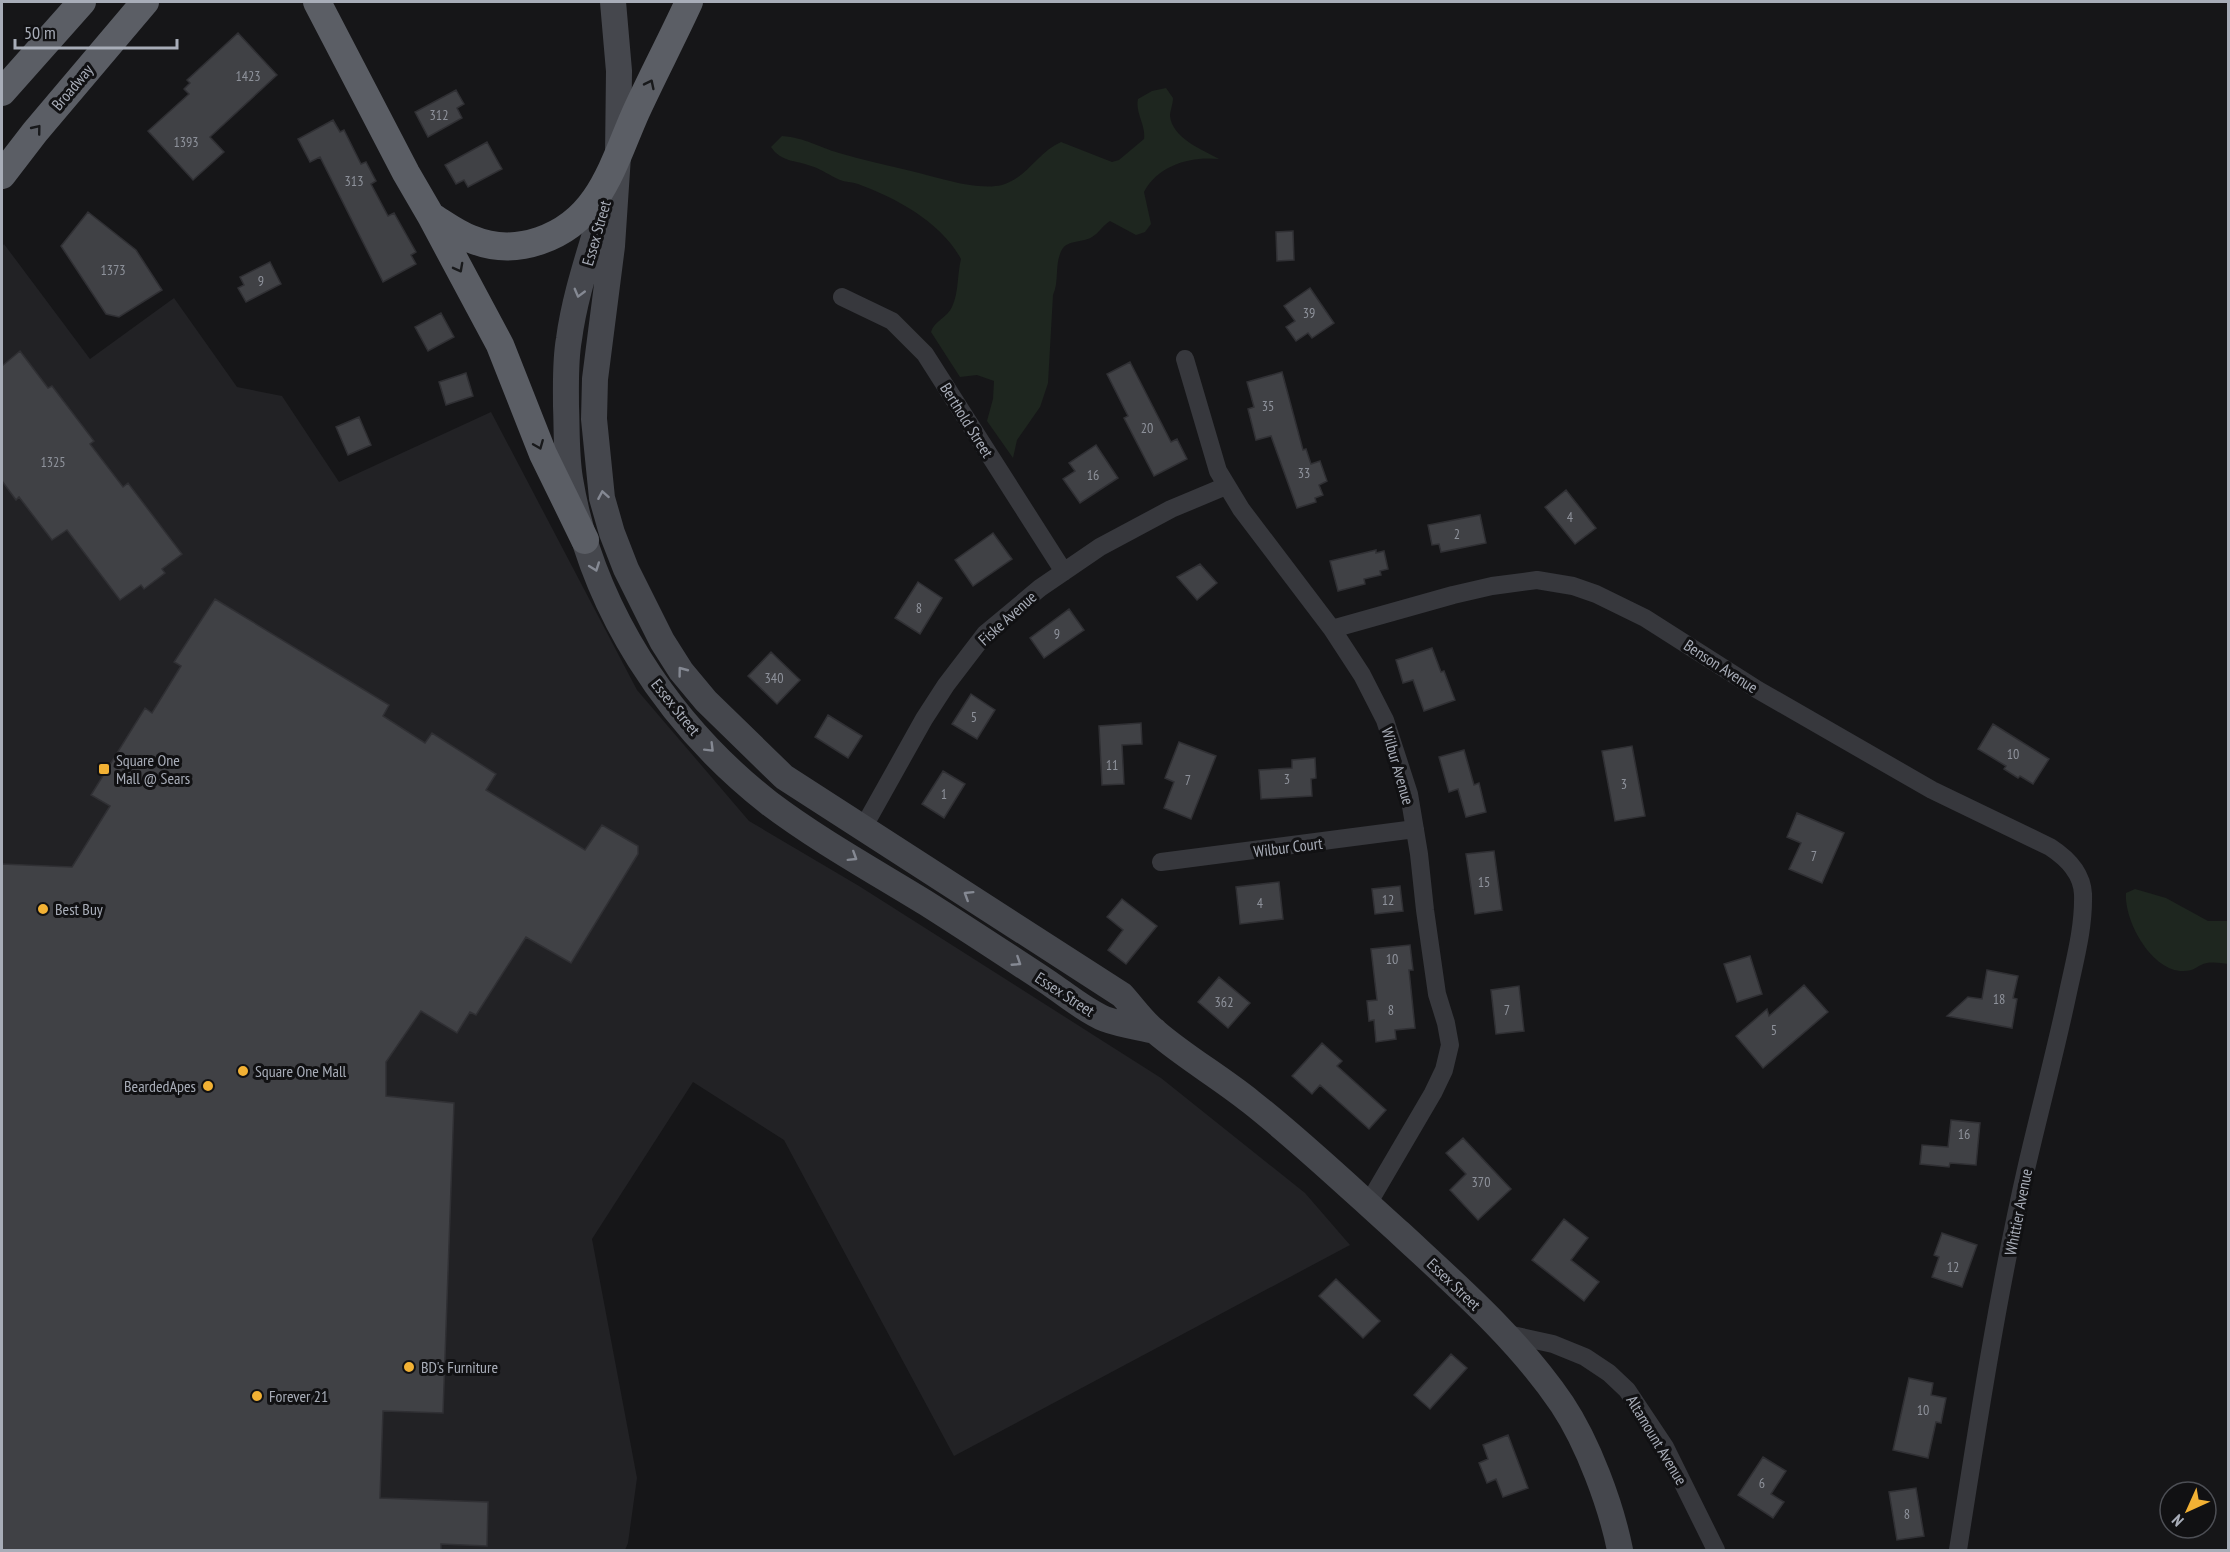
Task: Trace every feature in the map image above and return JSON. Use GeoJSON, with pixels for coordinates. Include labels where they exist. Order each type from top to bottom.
{"type":"FeatureCollection","features":[{"type":"Feature","properties":{"kind":"highway"},"geometry":{"type":"LineString","coordinates":[[2,92],[82,2]]}},
{"type":"Feature","properties":{"kind":"highway","name":"Broadway"},"geometry":{"type":"LineString","coordinates":[[2,175],[48,116],[145,2]]}},
{"type":"Feature","properties":{"kind":"highway"},"geometry":{"type":"LineString","coordinates":[[317,2],[406,173],[500,345],[543,454],[585,540]]}},
{"type":"Feature","properties":{"kind":"highway"},"geometry":{"type":"LineString","coordinates":[[431,216],[471,240],[496,246],[520,247],[540,242],[561,231],[580,216],[595,199],[618,156],[636,112],[689,2]]}},
{"type":"Feature","properties":{"kind":"main road","name":"Essex Street"},"geometry":{"type":"LineString","coordinates":[[613,2],[620,71],[618,156],[612,246],[595,379],[594,419],[602,498],[626,569],[662,641],[681,671],[706,701],[784,777],[1122,995],[1155,1031],[1251,1101],[1444,1274],[1503,1333],[1562,1404],[1581,1439],[1609,1507],[1616,1527],[1620,1551]]}},
{"type":"Feature","properties":{"kind":"main road","name":"Essex Street"},"geometry":{"type":"LineString","coordinates":[[618,156],[581,285],[568,340],[566,374],[567,448],[570,478],[585,540],[606,597],[620,624],[669,703],[708,746],[769,802],[1103,1018],[1155,1031]]}},
{"type":"Feature","properties":{"kind":"street","name":"Berthold Street"},"geometry":{"type":"LineString","coordinates":[[842,297],[892,321],[925,354],[1064,572]]}},
{"type":"Feature","properties":{"kind":"street","name":"Wilbur Avenue"},"geometry":{"type":"LineString","coordinates":[[1185,359],[1218,471],[1240,509],[1332,629],[1362,675],[1385,720],[1408,794],[1437,994],[1450,1045],[1444,1071],[1433,1093],[1368,1204]]}},
{"type":"Feature","properties":{"kind":"street","name":"Fiske Avenue"},"geometry":{"type":"LineString","coordinates":[[863,828],[924,719],[985,633],[1064,572],[1139,525],[1226,486]]}},
{"type":"Feature","properties":{"kind":"street","name":"Benson Avenue"},"geometry":{"type":"LineString","coordinates":[[1332,629],[1492,586],[1537,580],[1573,586],[1596,594],[1645,618],[1758,690],[1932,790],[2050,847],[2079,876]]}},
{"type":"Feature","properties":{"kind":"street","name":"Wilbur Court"},"geometry":{"type":"LineString","coordinates":[[1161,862],[1415,830]]}},
{"type":"Feature","properties":{"kind":"street","name":"Whittier Avenue"},"geometry":{"type":"LineString","coordinates":[[1958,1551],[1996,1319],[2027,1167],[2080,939],[2083,892],[2079,876]]}},
{"type":"Feature","properties":{"kind":"street","name":"Altamount Avenue"},"geometry":{"type":"LineString","coordinates":[[1503,1333],[1553,1344],[1585,1357],[1627,1390],[1665,1447],[1716,1551]]}},
{"type":"Feature","properties":{"kind":"shaded area"},"geometry":{"type":"Polygon","coordinates":[[[1166,88],[1173,98],[1170,116],[1176,131],[1189,142],[1219,159],[1187,161],[1176,164],[1158,175],[1144,192],[1151,224],[1145,232],[1136,235],[1110,221],[1092,237],[1069,243],[1062,249],[1053,295],[1048,383],[1040,407],[1017,440],[1013,458],[987,421],[993,399],[994,381],[977,375],[960,377],[931,332],[950,311],[956,295],[961,259],[952,246],[930,223],[902,204],[858,184],[840,180],[815,167],[784,158],[771,147],[782,136],[790,137],[848,156],[957,182],[981,186],[1002,185],[1019,177],[1053,146],[1061,142],[1112,162],[1119,160],[1144,139],[1138,99],[1152,91],[1166,88]]]}},
{"type":"Feature","properties":{"kind":"shaded area"},"geometry":{"type":"Polygon","coordinates":[[[4,244],[90,359],[174,298],[237,387],[282,396],[339,482],[491,412],[637,690],[749,821],[859,886],[1161,1078],[1305,1193],[1350,1245],[954,1456],[784,1140],[693,1082],[592,1239],[637,1478],[628,1543],[625,1550],[2,1550],[2,247],[4,244]]]}},
{"type":"Feature","properties":{"kind":"shaded area"},"geometry":{"type":"Polygon","coordinates":[[[2135,889],[2166,898],[2208,921],[2228,921],[2228,964],[2207,963],[2184,971],[2172,969],[2161,963],[2142,943],[2130,917],[2126,893],[2135,889]]]}},
{"type":"Feature","properties":{"kind":"building"},"geometry":{"type":"Polygon","coordinates":[[[238,33],[277,75],[210,137],[224,152],[193,180],[148,131],[189,94],[184,89],[190,83],[187,80],[238,33]]]}},
{"type":"Feature","properties":{"kind":"building"},"geometry":{"type":"Polygon","coordinates":[[[456,90],[464,104],[457,108],[462,118],[428,137],[415,112],[456,90]]]}},
{"type":"Feature","properties":{"kind":"building"},"geometry":{"type":"Polygon","coordinates":[[[333,120],[340,132],[344,130],[361,164],[366,162],[376,181],[371,184],[388,216],[394,213],[416,252],[411,255],[416,264],[383,282],[320,157],[310,162],[298,139],[333,120]]]}},
{"type":"Feature","properties":{"kind":"building"},"geometry":{"type":"Polygon","coordinates":[[[487,142],[502,169],[468,187],[464,180],[456,184],[445,165],[487,142]]]}},
{"type":"Feature","properties":{"kind":"building"},"geometry":{"type":"Polygon","coordinates":[[[88,212],[136,250],[162,290],[119,317],[106,314],[61,246],[88,212]]]}},
{"type":"Feature","properties":{"kind":"building"},"geometry":{"type":"Polygon","coordinates":[[[1293,231],[1294,260],[1277,261],[1276,232],[1293,231]]]}},
{"type":"Feature","properties":{"kind":"building"},"geometry":{"type":"Polygon","coordinates":[[[270,262],[281,284],[246,302],[238,288],[244,285],[240,277],[270,262]]]}},
{"type":"Feature","properties":{"kind":"building"},"geometry":{"type":"Polygon","coordinates":[[[1310,288],[1334,323],[1312,338],[1308,333],[1296,341],[1286,327],[1295,321],[1284,306],[1310,288]]]}},
{"type":"Feature","properties":{"kind":"building"},"geometry":{"type":"Polygon","coordinates":[[[441,313],[454,337],[428,351],[415,327],[441,313]]]}},
{"type":"Feature","properties":{"kind":"building"},"geometry":{"type":"Polygon","coordinates":[[[20,351],[48,388],[52,386],[94,441],[90,444],[123,487],[128,483],[182,554],[162,569],[165,573],[144,589],[141,585],[120,600],[67,530],[52,540],[19,497],[16,500],[2,481],[2,366],[20,351]]]}},
{"type":"Feature","properties":{"kind":"building"},"geometry":{"type":"Polygon","coordinates":[[[1130,362],[1171,442],[1177,439],[1187,459],[1154,476],[1124,418],[1128,416],[1107,374],[1130,362]]]}},
{"type":"Feature","properties":{"kind":"building"},"geometry":{"type":"Polygon","coordinates":[[[1282,372],[1303,450],[1306,449],[1311,464],[1320,461],[1327,481],[1319,485],[1323,495],[1315,498],[1316,502],[1297,508],[1271,436],[1256,440],[1248,409],[1254,407],[1247,382],[1282,372]]]}},
{"type":"Feature","properties":{"kind":"building"},"geometry":{"type":"Polygon","coordinates":[[[466,373],[473,396],[446,405],[439,382],[466,373]]]}},
{"type":"Feature","properties":{"kind":"building"},"geometry":{"type":"Polygon","coordinates":[[[359,417],[371,445],[348,455],[336,427],[359,417]]]}},
{"type":"Feature","properties":{"kind":"building"},"geometry":{"type":"Polygon","coordinates":[[[1096,445],[1118,478],[1080,503],[1063,479],[1075,471],[1069,463],[1096,445]]]}},
{"type":"Feature","properties":{"kind":"building"},"geometry":{"type":"Polygon","coordinates":[[[1566,490],[1596,528],[1575,544],[1545,507],[1566,490]]]}},
{"type":"Feature","properties":{"kind":"building"},"geometry":{"type":"Polygon","coordinates":[[[1480,515],[1486,543],[1441,552],[1439,544],[1432,545],[1428,525],[1480,515]]]}},
{"type":"Feature","properties":{"kind":"building"},"geometry":{"type":"Polygon","coordinates":[[[993,533],[1012,559],[973,586],[955,560],[993,533]]]}},
{"type":"Feature","properties":{"kind":"building"},"geometry":{"type":"Polygon","coordinates":[[[1376,550],[1376,553],[1384,551],[1388,569],[1380,571],[1381,575],[1364,579],[1365,584],[1338,591],[1330,561],[1376,550]]]}},
{"type":"Feature","properties":{"kind":"building"},"geometry":{"type":"Polygon","coordinates":[[[1200,564],[1217,583],[1197,600],[1177,577],[1200,564]]]}},
{"type":"Feature","properties":{"kind":"building"},"geometry":{"type":"Polygon","coordinates":[[[918,582],[942,598],[920,634],[895,618],[918,582]]]}},
{"type":"Feature","properties":{"kind":"building","name":"Square One Mall"},"geometry":{"type":"Polygon","coordinates":[[[215,599],[389,705],[383,716],[425,743],[432,733],[496,774],[486,790],[585,850],[602,825],[638,846],[638,854],[571,963],[526,937],[476,1015],[470,1012],[457,1033],[421,1011],[386,1062],[386,1096],[454,1103],[443,1413],[383,1411],[380,1498],[488,1502],[487,1546],[441,1544],[441,1551],[2,1551],[2,864],[72,867],[110,806],[91,795],[145,708],[152,713],[181,666],[174,662],[215,599]]]}},
{"type":"Feature","properties":{"kind":"building"},"geometry":{"type":"Polygon","coordinates":[[[1069,609],[1084,630],[1044,658],[1030,638],[1069,609]]]}},
{"type":"Feature","properties":{"kind":"building"},"geometry":{"type":"Polygon","coordinates":[[[1432,648],[1455,700],[1424,711],[1413,680],[1403,683],[1396,660],[1432,648]]]}},
{"type":"Feature","properties":{"kind":"building"},"geometry":{"type":"Polygon","coordinates":[[[771,652],[800,680],[777,704],[748,676],[771,652]]]}},
{"type":"Feature","properties":{"kind":"building"},"geometry":{"type":"Polygon","coordinates":[[[971,694],[995,710],[977,739],[952,724],[971,694]]]}},
{"type":"Feature","properties":{"kind":"building"},"geometry":{"type":"Polygon","coordinates":[[[828,715],[862,736],[848,758],[815,737],[828,715]]]}},
{"type":"Feature","properties":{"kind":"building"},"geometry":{"type":"Polygon","coordinates":[[[1141,723],[1142,744],[1122,745],[1124,784],[1102,785],[1099,726],[1141,723]]]}},
{"type":"Feature","properties":{"kind":"building"},"geometry":{"type":"Polygon","coordinates":[[[1993,724],[2049,759],[2033,784],[2020,776],[2018,778],[2004,769],[2006,766],[1978,749],[1993,724]]]}},
{"type":"Feature","properties":{"kind":"building"},"geometry":{"type":"Polygon","coordinates":[[[1179,742],[1216,756],[1191,819],[1164,808],[1174,782],[1165,778],[1179,742]]]}},
{"type":"Feature","properties":{"kind":"building"},"geometry":{"type":"Polygon","coordinates":[[[1632,746],[1645,816],[1615,821],[1602,751],[1632,746]]]}},
{"type":"Feature","properties":{"kind":"building"},"geometry":{"type":"Polygon","coordinates":[[[1464,750],[1474,785],[1479,783],[1486,812],[1466,817],[1458,789],[1449,792],[1439,757],[1464,750]]]}},
{"type":"Feature","properties":{"kind":"building"},"geometry":{"type":"Polygon","coordinates":[[[1315,758],[1316,778],[1311,779],[1312,796],[1261,799],[1259,770],[1292,768],[1292,760],[1315,758]]]}},
{"type":"Feature","properties":{"kind":"building"},"geometry":{"type":"Polygon","coordinates":[[[943,771],[965,784],[944,818],[922,804],[943,771]]]}},
{"type":"Feature","properties":{"kind":"building"},"geometry":{"type":"Polygon","coordinates":[[[1797,813],[1844,833],[1822,883],[1789,869],[1801,843],[1787,837],[1797,813]]]}},
{"type":"Feature","properties":{"kind":"building"},"geometry":{"type":"Polygon","coordinates":[[[1494,851],[1502,910],[1475,914],[1466,854],[1494,851]]]}},
{"type":"Feature","properties":{"kind":"building"},"geometry":{"type":"Polygon","coordinates":[[[1279,882],[1283,919],[1240,924],[1236,887],[1279,882]]]}},
{"type":"Feature","properties":{"kind":"building"},"geometry":{"type":"Polygon","coordinates":[[[1400,886],[1403,911],[1375,914],[1372,889],[1400,886]]]}},
{"type":"Feature","properties":{"kind":"building"},"geometry":{"type":"Polygon","coordinates":[[[1122,899],[1157,926],[1126,964],[1108,950],[1123,930],[1107,917],[1122,899]]]}},
{"type":"Feature","properties":{"kind":"building"},"geometry":{"type":"Polygon","coordinates":[[[1410,945],[1413,970],[1409,970],[1415,1028],[1395,1030],[1396,1039],[1376,1042],[1374,1020],[1369,1021],[1367,1001],[1377,1000],[1371,949],[1410,945]]]}},
{"type":"Feature","properties":{"kind":"building"},"geometry":{"type":"Polygon","coordinates":[[[1750,956],[1762,994],[1737,1002],[1724,964],[1750,956]]]}},
{"type":"Feature","properties":{"kind":"building"},"geometry":{"type":"Polygon","coordinates":[[[1987,970],[2018,976],[2013,998],[2017,999],[2012,1028],[1947,1016],[1968,997],[1982,999],[1987,970]]]}},
{"type":"Feature","properties":{"kind":"building"},"geometry":{"type":"Polygon","coordinates":[[[1219,977],[1250,1003],[1228,1028],[1198,1002],[1219,977]]]}},
{"type":"Feature","properties":{"kind":"building"},"geometry":{"type":"Polygon","coordinates":[[[1804,985],[1828,1012],[1763,1068],[1736,1036],[1767,1009],[1769,1016],[1804,985]]]}},
{"type":"Feature","properties":{"kind":"building"},"geometry":{"type":"Polygon","coordinates":[[[1519,986],[1524,1031],[1496,1034],[1491,990],[1519,986]]]}},
{"type":"Feature","properties":{"kind":"building"},"geometry":{"type":"Polygon","coordinates":[[[1322,1043],[1342,1061],[1337,1066],[1386,1110],[1369,1129],[1320,1085],[1312,1094],[1292,1076],[1322,1043]]]}},
{"type":"Feature","properties":{"kind":"building"},"geometry":{"type":"Polygon","coordinates":[[[1951,1120],[1980,1123],[1976,1165],[1950,1163],[1949,1167],[1920,1164],[1922,1145],[1948,1147],[1951,1120]]]}},
{"type":"Feature","properties":{"kind":"building"},"geometry":{"type":"Polygon","coordinates":[[[1463,1138],[1511,1189],[1478,1220],[1450,1190],[1466,1174],[1446,1153],[1463,1138]]]}},
{"type":"Feature","properties":{"kind":"building"},"geometry":{"type":"Polygon","coordinates":[[[1564,1219],[1588,1238],[1571,1260],[1599,1282],[1584,1301],[1532,1260],[1564,1219]]]}},
{"type":"Feature","properties":{"kind":"building"},"geometry":{"type":"Polygon","coordinates":[[[1942,1233],[1977,1245],[1962,1287],[1932,1277],[1939,1257],[1934,1255],[1942,1233]]]}},
{"type":"Feature","properties":{"kind":"building"},"geometry":{"type":"Polygon","coordinates":[[[1336,1279],[1380,1321],[1363,1338],[1319,1296],[1336,1279]]]}},
{"type":"Feature","properties":{"kind":"building"},"geometry":{"type":"Polygon","coordinates":[[[1451,1354],[1467,1368],[1430,1409],[1414,1395],[1451,1354]]]}},
{"type":"Feature","properties":{"kind":"building"},"geometry":{"type":"Polygon","coordinates":[[[1909,1378],[1933,1383],[1931,1395],[1946,1398],[1941,1423],[1936,1422],[1928,1458],[1893,1450],[1909,1378]]]}},
{"type":"Feature","properties":{"kind":"building"},"geometry":{"type":"Polygon","coordinates":[[[1508,1435],[1528,1488],[1503,1497],[1496,1479],[1487,1483],[1479,1463],[1488,1459],[1483,1445],[1508,1435]]]}},
{"type":"Feature","properties":{"kind":"building"},"geometry":{"type":"Polygon","coordinates":[[[1763,1457],[1786,1471],[1771,1494],[1784,1502],[1773,1518],[1738,1495],[1763,1457]]]}},
{"type":"Feature","properties":{"kind":"building"},"geometry":{"type":"Polygon","coordinates":[[[1916,1488],[1924,1536],[1897,1540],[1889,1492],[1916,1488]]]}},
{"type":"Feature","properties":{"kind":"place","name":"Square One Mall @ Sears"},"geometry":{"type":"Point","coordinates":[104,769]}},
{"type":"Feature","properties":{"kind":"place","name":"Best Buy"},"geometry":{"type":"Point","coordinates":[43,909]}},
{"type":"Feature","properties":{"kind":"place","name":"Square One Mall"},"geometry":{"type":"Point","coordinates":[243,1071]}},
{"type":"Feature","properties":{"kind":"place","name":"BeardedApes"},"geometry":{"type":"Point","coordinates":[208,1086]}},
{"type":"Feature","properties":{"kind":"place","name":"BD's Furniture"},"geometry":{"type":"Point","coordinates":[409,1367]}},
{"type":"Feature","properties":{"kind":"place","name":"Forever 21"},"geometry":{"type":"Point","coordinates":[257,1396]}}]}
